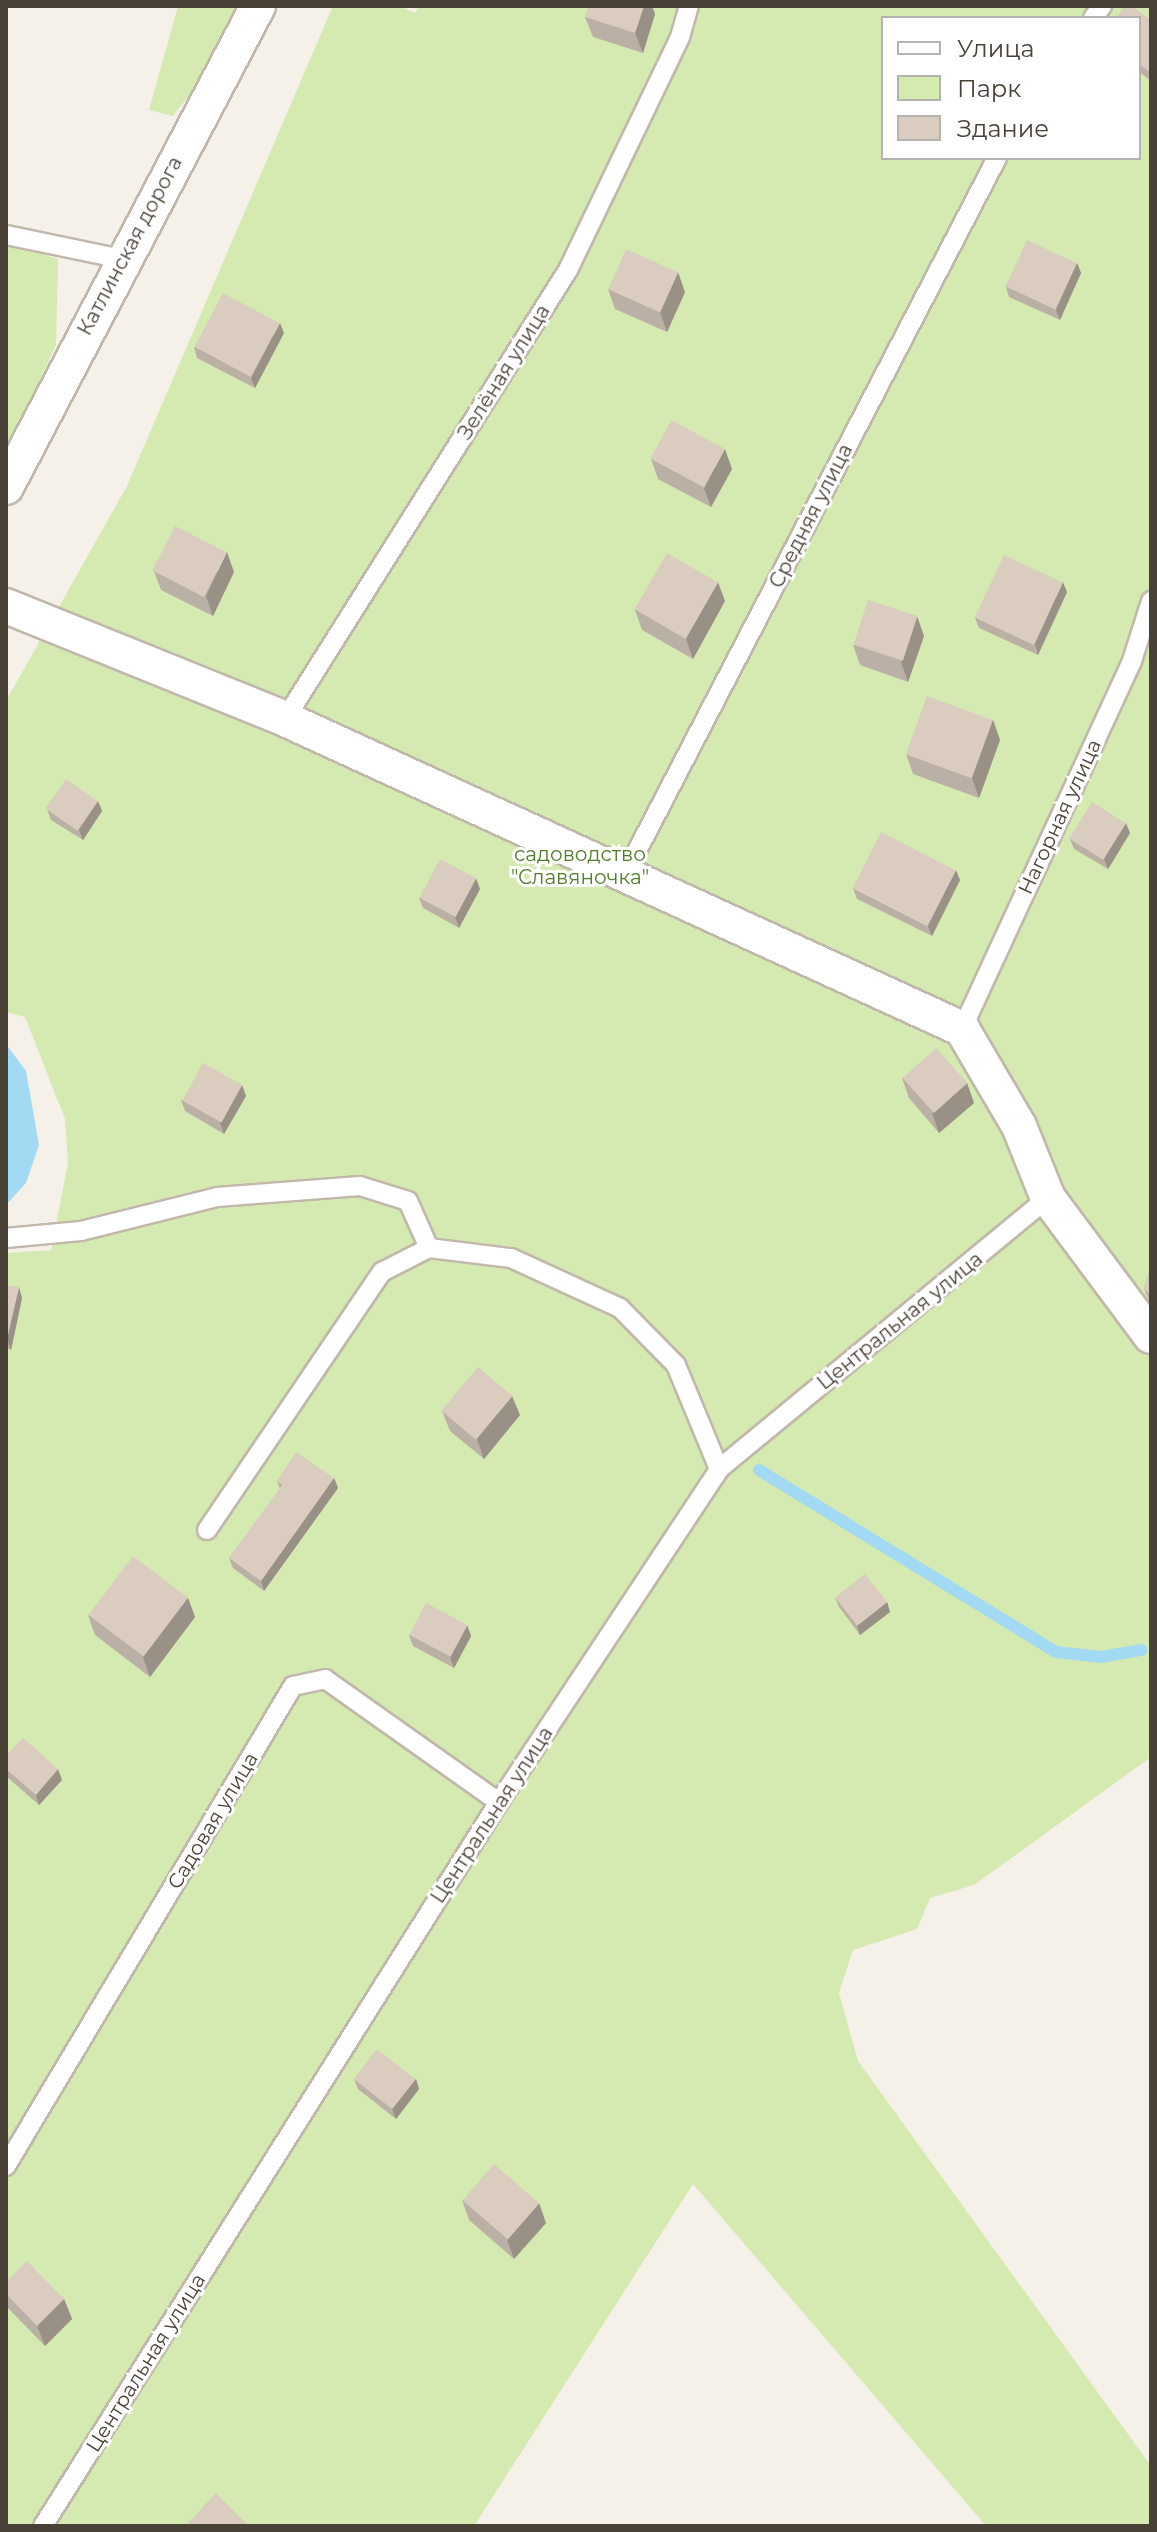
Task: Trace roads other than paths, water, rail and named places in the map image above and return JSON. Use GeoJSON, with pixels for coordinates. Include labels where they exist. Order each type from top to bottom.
{"type":"FeatureCollection","features":[{"type":"Feature","properties":{"kind":"street","name":"Катлинская дорога"},"geometry":{"type":"LineString","coordinates":[[6,487],[122,259],[258,6]]}},
{"type":"Feature","properties":{"kind":"street"},"geometry":{"type":"LineString","coordinates":[[6,606],[285,719],[962,1029],[1019,1126],[1048,1198],[1151,1336]]}},
{"type":"Feature","properties":{"kind":"lane","name":"Зелёная улица"},"geometry":{"type":"LineString","coordinates":[[285,719],[568,270],[680,37],[689,6]]}},
{"type":"Feature","properties":{"kind":"lane","name":"Средняя улица"},"geometry":{"type":"LineString","coordinates":[[625,874],[996,160]]}},
{"type":"Feature","properties":{"kind":"lane"},"geometry":{"type":"LineString","coordinates":[[6,235],[122,259]]}},
{"type":"Feature","properties":{"kind":"lane","name":"Нагорная улица"},"geometry":{"type":"LineString","coordinates":[[962,1029],[1132,661],[1151,601]]}},
{"type":"Feature","properties":{"kind":"lane"},"geometry":{"type":"LineString","coordinates":[[6,1238],[81,1231],[217,1197],[360,1186],[408,1201],[429,1248]]}},
{"type":"Feature","properties":{"kind":"lane","name":"Центральная улица"},"geometry":{"type":"LineString","coordinates":[[43,2526],[499,1802],[719,1469],[1048,1198]]}},
{"type":"Feature","properties":{"kind":"lane"},"geometry":{"type":"LineString","coordinates":[[207,1530],[382,1272],[429,1248],[511,1258],[620,1308],[676,1365],[719,1469]]}},
{"type":"Feature","properties":{"kind":"lane","name":"Садовая улица"},"geometry":{"type":"LineString","coordinates":[[6,2166],[293,1686],[325,1679],[499,1802]]}},
{"type":"Feature","properties":{"kind":"water"},"geometry":{"type":"Polygon","coordinates":[[[6,1044],[26,1071],[39,1145],[26,1183],[6,1205],[6,1044]]]}},
{"type":"Feature","properties":{"kind":"waterway"},"geometry":{"type":"LineString","coordinates":[[759,1470],[1056,1652],[1101,1657],[1141,1650]]}},
{"type":"Feature","properties":{"kind":"park label","name":"садоводство \"Славяночка\""},"geometry":{"type":"Point","coordinates":[580,866]}}]}
